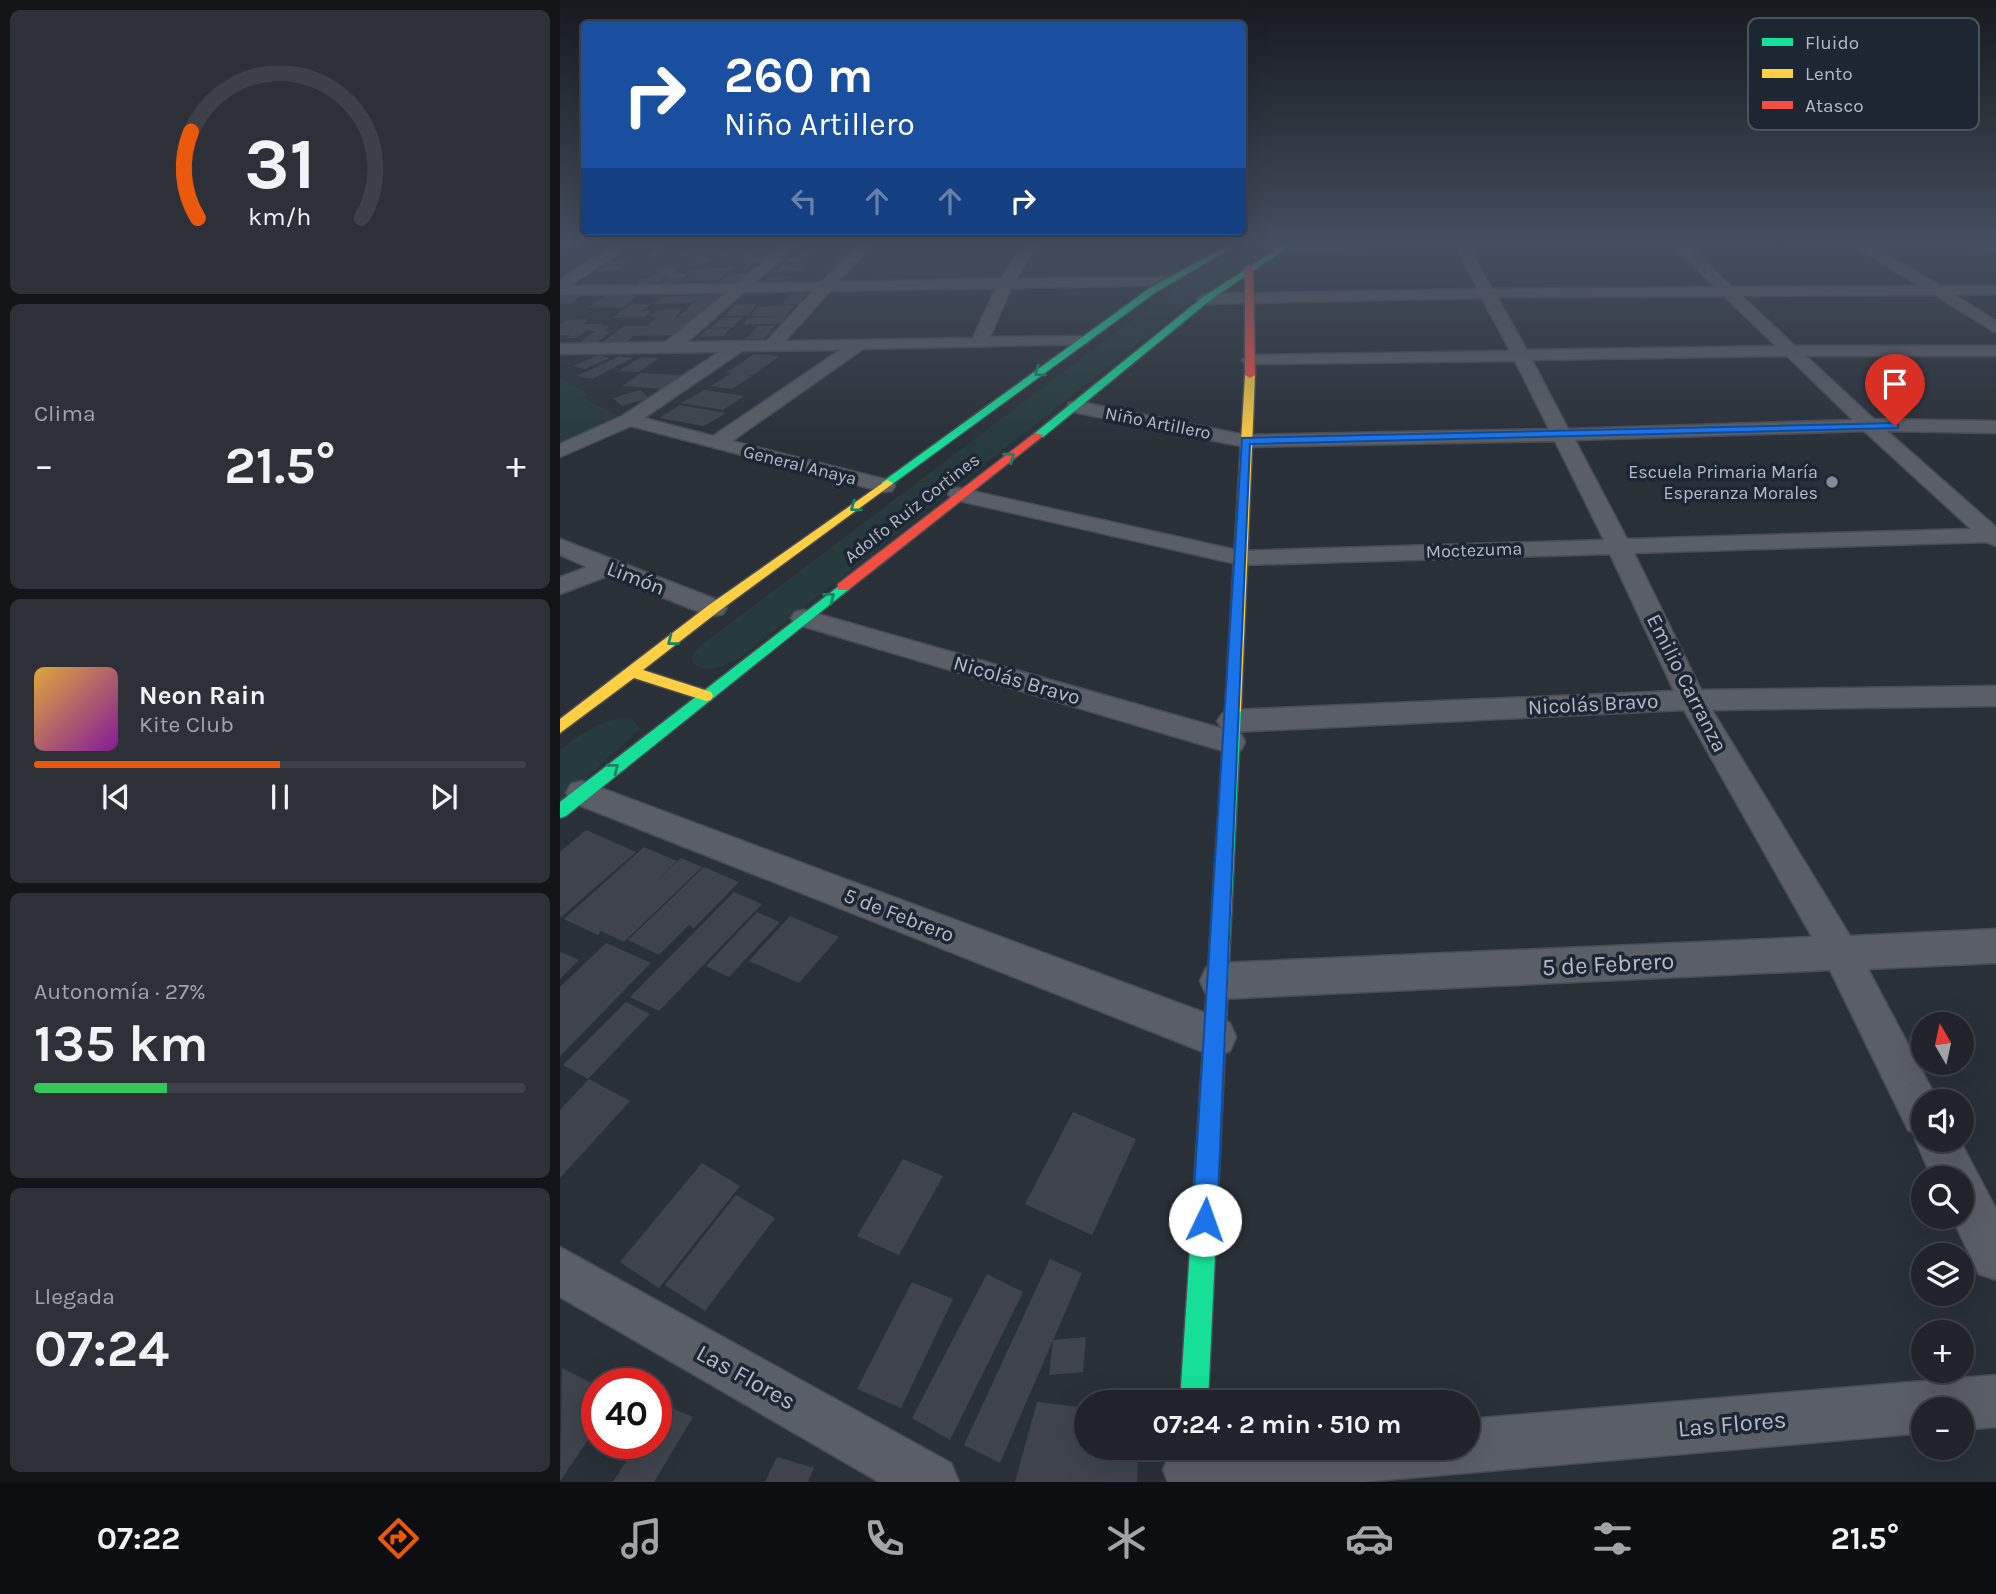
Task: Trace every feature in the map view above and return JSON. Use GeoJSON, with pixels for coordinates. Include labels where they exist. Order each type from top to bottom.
{"type":"FeatureCollection","features":[{"type":"Feature","properties":{"kind":"main road","name":"Adolfo Ruiz Cortines"},"geometry":{"type":"LineString","coordinates":[[560,727],[714,608],[1125,311]]}},
{"type":"Feature","properties":{"kind":"main road","name":"Adolfo Ruiz Cortines"},"geometry":{"type":"LineString","coordinates":[[571,802],[959,494],[1076,407],[1190,311]]}},
{"type":"Feature","properties":{"kind":"main road"},"geometry":{"type":"LineString","coordinates":[[1195,1390],[1241,558],[1251,360],[1249,311]]}},
{"type":"Feature","properties":{"kind":"main road"},"geometry":{"type":"LineString","coordinates":[[632,672],[706,696]]}},
{"type":"Feature","properties":{"kind":"street"},"geometry":{"type":"LineString","coordinates":[[671,347],[712,311]]}},
{"type":"Feature","properties":{"kind":"street"},"geometry":{"type":"LineString","coordinates":[[771,346],[802,311]]}},
{"type":"Feature","properties":{"kind":"street"},"geometry":{"type":"LineString","coordinates":[[979,343],[993,311]]}},
{"type":"Feature","properties":{"kind":"street","name":"Emilio Carranza"},"geometry":{"type":"LineString","coordinates":[[1498,311],[1618,545],[1692,700],[1840,954],[1911,1092]]}},
{"type":"Feature","properties":{"kind":"street"},"geometry":{"type":"LineString","coordinates":[[1750,311],[1869,425],[1994,536]]}},
{"type":"Feature","properties":{"kind":"street"},"geometry":{"type":"LineString","coordinates":[[1970,311],[1996,328]]}},
{"type":"Feature","properties":{"kind":"street"},"geometry":{"type":"LineString","coordinates":[[560,349],[1081,341]]}},
{"type":"Feature","properties":{"kind":"street","name":"General Anaya"},"geometry":{"type":"LineString","coordinates":[[716,443],[858,345]]}},
{"type":"Feature","properties":{"kind":"street"},"geometry":{"type":"LineString","coordinates":[[560,451],[629,420],[739,346]]}},
{"type":"Feature","properties":{"kind":"street"},"geometry":{"type":"LineString","coordinates":[[1251,360],[1790,351],[1996,351]]}},
{"type":"Feature","properties":{"kind":"street","name":"Niño Artillero"},"geometry":{"type":"LineString","coordinates":[[1076,407],[1245,440],[1562,435],[1869,425],[1996,427]]}},
{"type":"Feature","properties":{"kind":"street","name":"General Anaya"},"geometry":{"type":"LineString","coordinates":[[629,420],[884,486]]}},
{"type":"Feature","properties":{"kind":"street","name":"Moctezuma"},"geometry":{"type":"LineString","coordinates":[[959,494],[1241,558],[1994,536]]}},
{"type":"Feature","properties":{"kind":"street","name":"Limón"},"geometry":{"type":"LineString","coordinates":[[560,547],[714,608]]}},
{"type":"Feature","properties":{"kind":"street"},"geometry":{"type":"LineString","coordinates":[[560,586],[608,568]]}},
{"type":"Feature","properties":{"kind":"street","name":"Nicolás Bravo"},"geometry":{"type":"LineString","coordinates":[[804,618],[1231,732],[1692,700],[1996,696]]}},
{"type":"Feature","properties":{"kind":"street","name":"5 de Febrero"},"geometry":{"type":"LineString","coordinates":[[571,802],[1216,1037]]}},
{"type":"Feature","properties":{"kind":"street","name":"5 de Febrero"},"geometry":{"type":"LineString","coordinates":[[1219,981],[1996,946]]}},
{"type":"Feature","properties":{"kind":"street"},"geometry":{"type":"LineString","coordinates":[[1974,1214],[1996,1257]]}},
{"type":"Feature","properties":{"kind":"street","name":"Las Flores"},"geometry":{"type":"LineString","coordinates":[[560,1272],[932,1482]]}},
{"type":"Feature","properties":{"kind":"street","name":"Las Flores"},"geometry":{"type":"LineString","coordinates":[[1480,1445],[1996,1401]]}},
{"type":"Feature","properties":{"kind":"street"},"geometry":{"type":"LineString","coordinates":[[1190,1467],[1284,1460]]}},
{"type":"Feature","properties":{"kind":"green space"},"geometry":{"type":"Polygon","coordinates":[[[1144,311],[1179,311],[737,660],[711,669],[698,667],[691,657],[700,646],[1144,311]]]}},
{"type":"Feature","properties":{"kind":"green space"},"geometry":{"type":"Polygon","coordinates":[[[560,378],[588,394],[582,397],[623,419],[560,447],[560,378]]]}},
{"type":"Feature","properties":{"kind":"green space"},"geometry":{"type":"Polygon","coordinates":[[[623,718],[632,719],[640,729],[560,802],[560,750],[597,725],[623,718]]]}},
{"type":"Feature","properties":{"kind":"building"},"geometry":{"type":"Polygon","coordinates":[[[622,311],[652,311],[645,317],[613,318],[622,311]]]}},
{"type":"Feature","properties":{"kind":"building"},"geometry":{"type":"Polygon","coordinates":[[[657,311],[681,311],[674,317],[684,311],[704,311],[678,335],[634,336],[642,329],[622,345],[599,345],[624,326],[647,326],[657,317],[649,317],[657,311]]]}},
{"type":"Feature","properties":{"kind":"building"},"geometry":{"type":"Polygon","coordinates":[[[729,311],[751,311],[748,315],[725,316],[729,311]]]}},
{"type":"Feature","properties":{"kind":"building"},"geometry":{"type":"Polygon","coordinates":[[[754,311],[790,311],[782,323],[743,325],[748,318],[784,316],[750,316],[754,311]]]}},
{"type":"Feature","properties":{"kind":"building"},"geometry":{"type":"Polygon","coordinates":[[[742,317],[733,327],[711,328],[721,318],[742,317]]]}},
{"type":"Feature","properties":{"kind":"building"},"geometry":{"type":"Polygon","coordinates":[[[589,319],[583,324],[604,324],[601,326],[610,326],[603,331],[611,331],[596,343],[578,344],[595,331],[585,331],[576,338],[560,335],[560,325],[566,320],[589,319]]]}},
{"type":"Feature","properties":{"kind":"building"},"geometry":{"type":"Polygon","coordinates":[[[758,326],[775,326],[764,339],[746,339],[758,326]]]}},
{"type":"Feature","properties":{"kind":"building"},"geometry":{"type":"Polygon","coordinates":[[[730,328],[724,336],[700,337],[707,329],[730,328]]]}},
{"type":"Feature","properties":{"kind":"building"},"geometry":{"type":"Polygon","coordinates":[[[754,354],[780,356],[753,375],[744,374],[752,376],[732,389],[711,386],[732,373],[726,373],[754,354]]]}},
{"type":"Feature","properties":{"kind":"building"},"geometry":{"type":"Polygon","coordinates":[[[598,355],[610,358],[585,369],[573,366],[598,355]]]}},
{"type":"Feature","properties":{"kind":"building"},"geometry":{"type":"Polygon","coordinates":[[[619,356],[633,358],[592,379],[577,376],[619,356]]]}},
{"type":"Feature","properties":{"kind":"building"},"geometry":{"type":"Polygon","coordinates":[[[641,357],[659,358],[639,372],[619,371],[641,357]]]}},
{"type":"Feature","properties":{"kind":"building"},"geometry":{"type":"Polygon","coordinates":[[[641,373],[683,375],[664,389],[622,386],[641,373]]]}},
{"type":"Feature","properties":{"kind":"building"},"geometry":{"type":"Polygon","coordinates":[[[640,390],[649,398],[622,406],[613,398],[640,390]]]}},
{"type":"Feature","properties":{"kind":"building"},"geometry":{"type":"Polygon","coordinates":[[[704,390],[744,396],[723,410],[681,403],[704,390]]]}},
{"type":"Feature","properties":{"kind":"building"},"geometry":{"type":"Polygon","coordinates":[[[680,405],[726,413],[704,426],[659,418],[680,405]]]}},
{"type":"Feature","properties":{"kind":"building"},"geometry":{"type":"Polygon","coordinates":[[[586,830],[636,852],[560,918],[560,852],[586,830]]]}},
{"type":"Feature","properties":{"kind":"building"},"geometry":{"type":"Polygon","coordinates":[[[644,847],[677,861],[650,887],[681,858],[702,867],[624,942],[601,931],[598,935],[564,919],[644,847]]]}},
{"type":"Feature","properties":{"kind":"building"},"geometry":{"type":"Polygon","coordinates":[[[704,867],[739,882],[694,928],[689,925],[659,955],[628,940],[704,867]]]}},
{"type":"Feature","properties":{"kind":"building"},"geometry":{"type":"Polygon","coordinates":[[[734,892],[762,904],[659,1011],[630,997],[734,892]]]}},
{"type":"Feature","properties":{"kind":"building"},"geometry":{"type":"Polygon","coordinates":[[[757,912],[780,922],[729,977],[706,966],[757,912]]]}},
{"type":"Feature","properties":{"kind":"building"},"geometry":{"type":"Polygon","coordinates":[[[790,916],[839,937],[799,983],[749,961],[790,916]]]}},
{"type":"Feature","properties":{"kind":"building"},"geometry":{"type":"Polygon","coordinates":[[[606,943],[651,963],[560,1056],[560,987],[606,943]]]}},
{"type":"Feature","properties":{"kind":"building"},"geometry":{"type":"Polygon","coordinates":[[[560,952],[579,960],[560,979],[560,952]]]}},
{"type":"Feature","properties":{"kind":"building"},"geometry":{"type":"Polygon","coordinates":[[[626,1002],[650,1014],[588,1079],[563,1065],[626,1002]]]}},
{"type":"Feature","properties":{"kind":"building"},"geometry":{"type":"Polygon","coordinates":[[[589,1079],[630,1101],[560,1178],[560,1110],[589,1079]]]}},
{"type":"Feature","properties":{"kind":"building"},"geometry":{"type":"Polygon","coordinates":[[[1073,1112],[1136,1139],[1092,1235],[1025,1204],[1073,1112]]]}},
{"type":"Feature","properties":{"kind":"building"},"geometry":{"type":"Polygon","coordinates":[[[903,1159],[943,1176],[899,1255],[857,1236],[903,1159]]]}},
{"type":"Feature","properties":{"kind":"building"},"geometry":{"type":"Polygon","coordinates":[[[702,1163],[740,1186],[659,1288],[620,1262],[702,1163]]]}},
{"type":"Feature","properties":{"kind":"building"},"geometry":{"type":"Polygon","coordinates":[[[736,1195],[775,1218],[705,1311],[665,1285],[736,1195]]]}},
{"type":"Feature","properties":{"kind":"building"},"geometry":{"type":"Polygon","coordinates":[[[1050,1259],[1082,1273],[1000,1463],[964,1445],[1050,1259]]]}},
{"type":"Feature","properties":{"kind":"building"},"geometry":{"type":"Polygon","coordinates":[[[987,1274],[1023,1292],[950,1440],[912,1418],[987,1274]]]}},
{"type":"Feature","properties":{"kind":"building"},"geometry":{"type":"Polygon","coordinates":[[[912,1282],[953,1299],[901,1408],[857,1389],[912,1282]]]}},
{"type":"Feature","properties":{"kind":"building"},"geometry":{"type":"Polygon","coordinates":[[[1086,1337],[1083,1372],[1049,1375],[1053,1340],[1086,1337]]]}},
{"type":"Feature","properties":{"kind":"building"},"geometry":{"type":"Polygon","coordinates":[[[562,1368],[581,1378],[581,1450],[560,1481],[562,1368]]]}},
{"type":"Feature","properties":{"kind":"building"},"geometry":{"type":"Polygon","coordinates":[[[1037,1402],[1074,1406],[1074,1460],[1138,1460],[1137,1482],[1015,1482],[1037,1402]]]}},
{"type":"Feature","properties":{"kind":"building"},"geometry":{"type":"Polygon","coordinates":[[[672,1408],[693,1417],[672,1452],[672,1408]]]}},
{"type":"Feature","properties":{"kind":"building"},"geometry":{"type":"Polygon","coordinates":[[[777,1457],[814,1468],[808,1482],[765,1482],[777,1457]]]}},
{"type":"Feature","properties":{"kind":"building"},"geometry":{"type":"Polygon","coordinates":[[[628,1459],[668,1459],[654,1482],[613,1482],[628,1459]]]}},
{"type":"Feature","properties":{"kind":"traffic: fast"},"geometry":{"type":"LineString","coordinates":[[887,483],[1124,311]]}},
{"type":"Feature","properties":{"kind":"traffic: fast"},"geometry":{"type":"LineString","coordinates":[[1039,435],[1191,311]]}},
{"type":"Feature","properties":{"kind":"traffic: fast"},"geometry":{"type":"LineString","coordinates":[[560,811],[843,587]]}},
{"type":"Feature","properties":{"kind":"traffic: fast"},"geometry":{"type":"LineString","coordinates":[[1195,1390],[1233,711]]}},
{"type":"Feature","properties":{"kind":"traffic: slow"},"geometry":{"type":"LineString","coordinates":[[1233,711],[1250,375]]}},
{"type":"Feature","properties":{"kind":"traffic: slow"},"geometry":{"type":"LineString","coordinates":[[560,727],[714,608],[887,483]]}},
{"type":"Feature","properties":{"kind":"traffic: slow"},"geometry":{"type":"LineString","coordinates":[[632,672],[706,696]]}},
{"type":"Feature","properties":{"kind":"traffic: jam"},"geometry":{"type":"LineString","coordinates":[[1249,311],[1250,375]]}},
{"type":"Feature","properties":{"kind":"traffic: jam"},"geometry":{"type":"LineString","coordinates":[[843,587],[1039,435]]}},
{"type":"Feature","properties":{"kind":"place","name":"Escuela Primaria María Esperanza Morales"},"geometry":{"type":"Point","coordinates":[1832,482]}},
{"type":"Feature","properties":{"kind":"route"},"geometry":{"type":"LineString","coordinates":[[1205,1220],[1245,440],[1895,426]]}}]}
